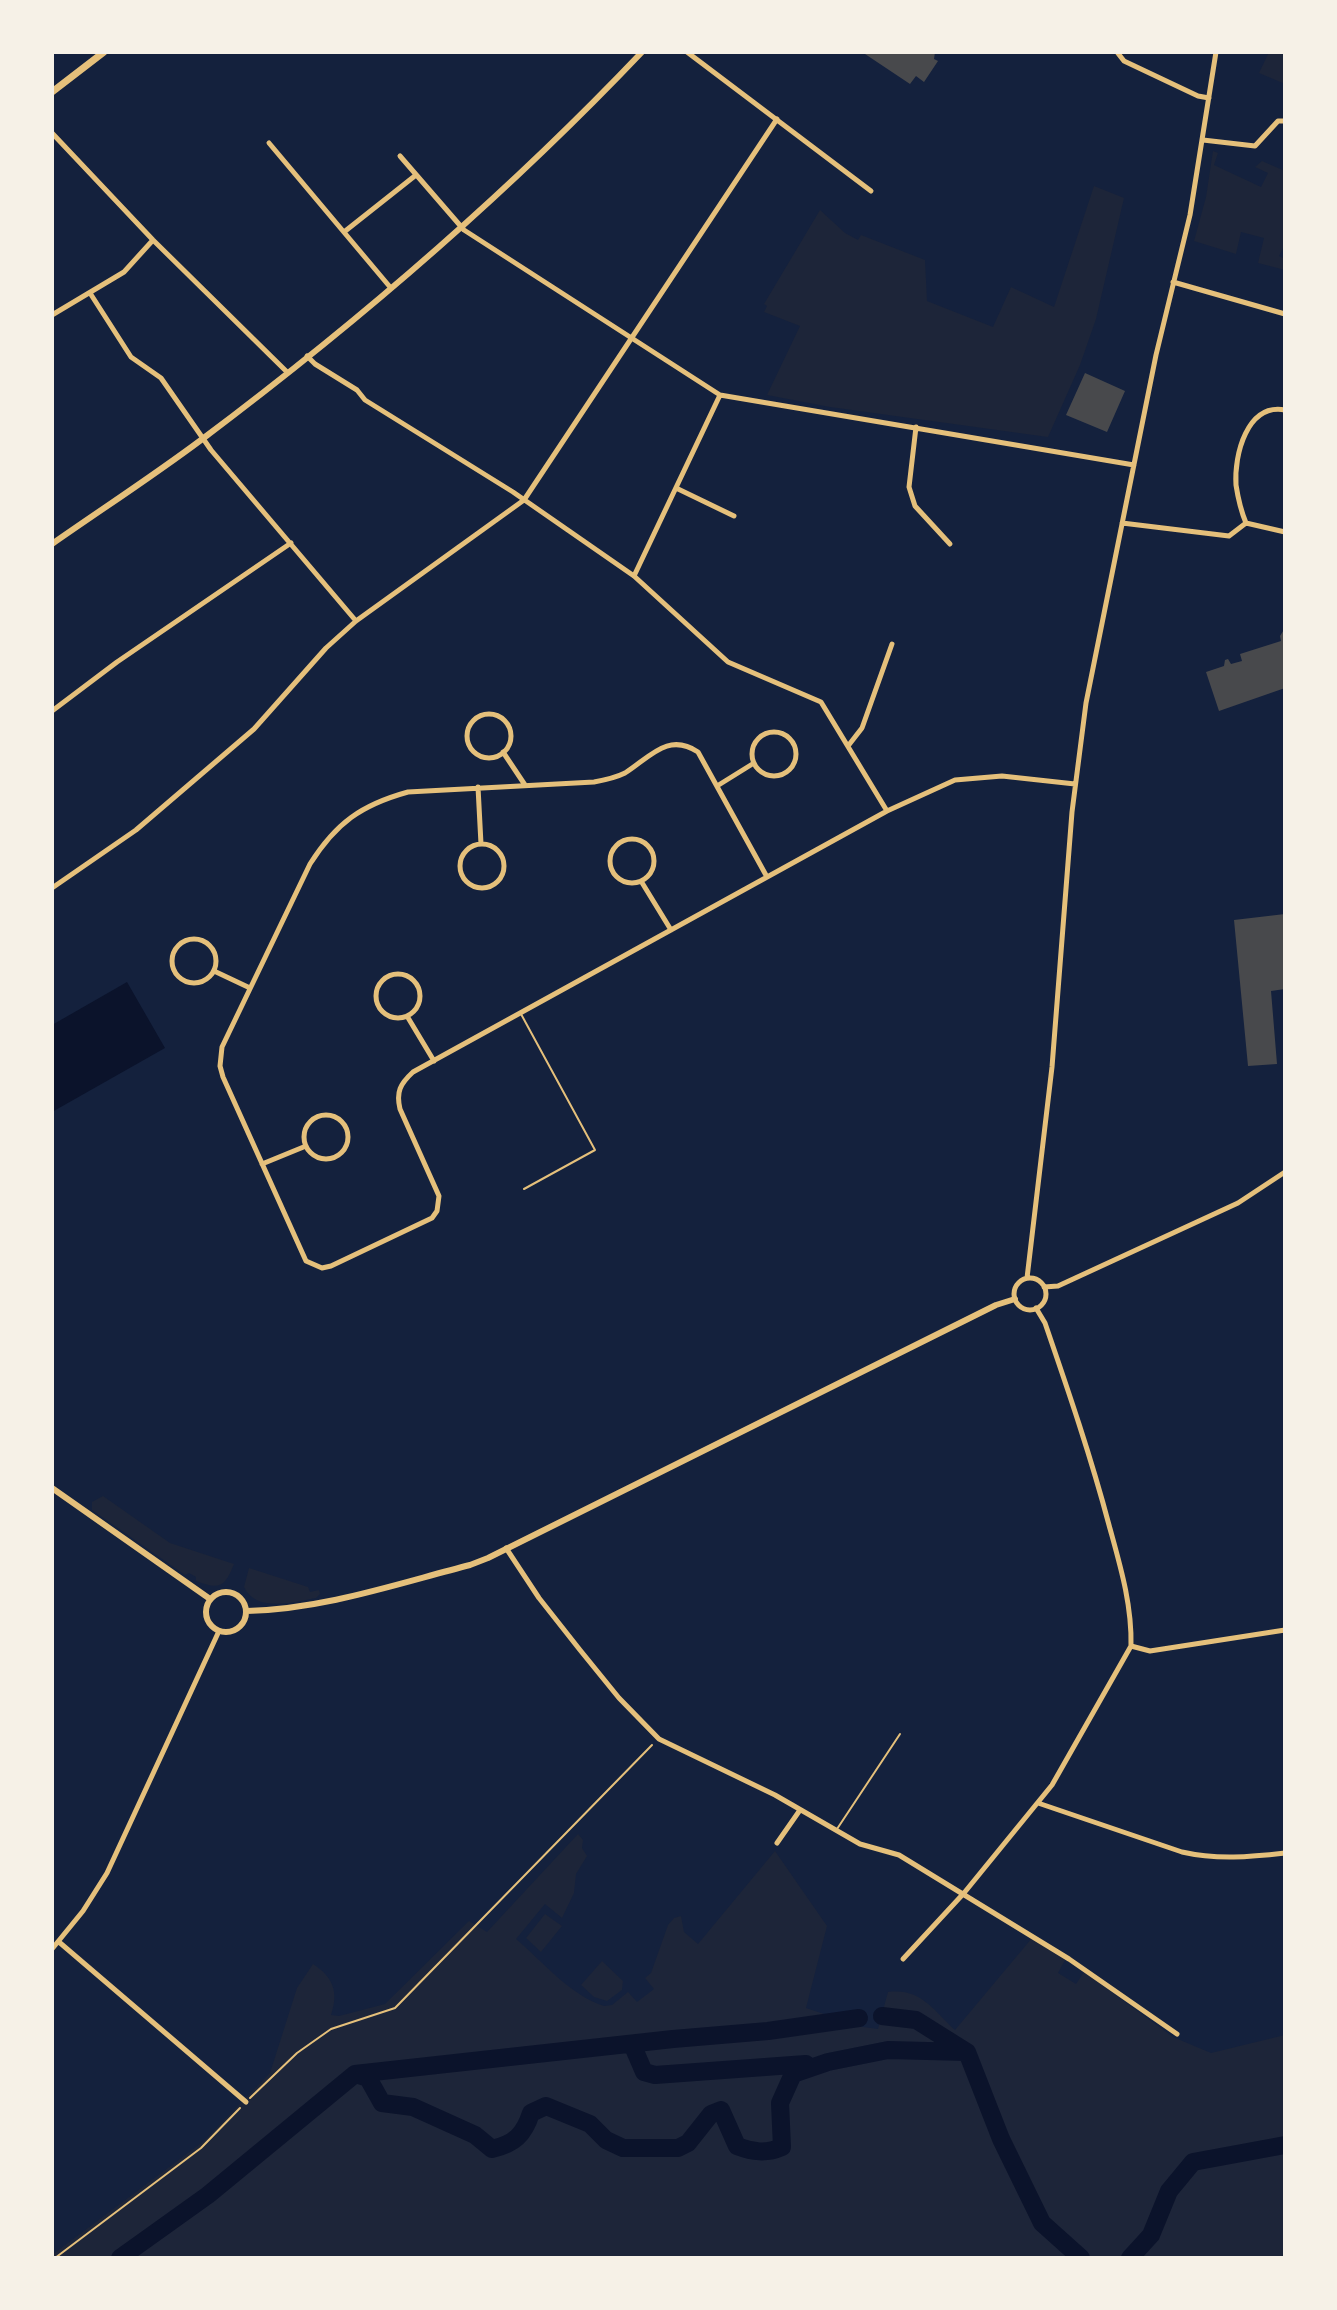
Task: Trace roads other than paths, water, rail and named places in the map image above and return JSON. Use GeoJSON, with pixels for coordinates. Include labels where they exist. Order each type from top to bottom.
{"type":"FeatureCollection","features":[{"type":"Feature","properties":{"kind":"main road"},"geometry":{"type":"LineString","coordinates":[[52,92],[104,52]]}},
{"type":"Feature","properties":{"kind":"street"},"geometry":{"type":"LineString","coordinates":[[52,544],[203,438],[390,287],[461,227],[588,108],[642,52]]}},
{"type":"Feature","properties":{"kind":"street"},"geometry":{"type":"LineString","coordinates":[[687,52],[871,191]]}},
{"type":"Feature","properties":{"kind":"street"},"geometry":{"type":"LineString","coordinates":[[1117,52],[1124,61],[1198,96],[1209,98]]}},
{"type":"Feature","properties":{"kind":"street"},"geometry":{"type":"LineString","coordinates":[[1044,1287],[1043,1301],[1036,1308],[1022,1307],[1015,1299],[1015,1289],[1027,1278],[1052,1067],[1075,784],[1086,703],[1173,282],[1190,215],[1216,52]]}},
{"type":"Feature","properties":{"kind":"street"},"geometry":{"type":"LineString","coordinates":[[52,888],[136,830],[254,729],[326,648],[356,621],[524,500],[777,119]]}},
{"type":"Feature","properties":{"kind":"street"},"geometry":{"type":"LineString","coordinates":[[1203,140],[1255,146],[1273,125],[1285,121]]}},
{"type":"Feature","properties":{"kind":"street"},"geometry":{"type":"LineString","coordinates":[[52,133],[153,240],[287,372]]}},
{"type":"Feature","properties":{"kind":"street"},"geometry":{"type":"LineString","coordinates":[[269,143],[390,287]]}},
{"type":"Feature","properties":{"kind":"street"},"geometry":{"type":"LineString","coordinates":[[400,156],[461,227],[720,395],[1134,465]]}},
{"type":"Feature","properties":{"kind":"street"},"geometry":{"type":"LineString","coordinates":[[344,232],[416,175]]}},
{"type":"Feature","properties":{"kind":"street"},"geometry":{"type":"LineString","coordinates":[[52,315],[124,272],[153,240]]}},
{"type":"Feature","properties":{"kind":"street"},"geometry":{"type":"LineString","coordinates":[[1173,282],[1285,314]]}},
{"type":"Feature","properties":{"kind":"street"},"geometry":{"type":"LineString","coordinates":[[90,293],[131,357],[161,378],[203,438],[356,621]]}},
{"type":"Feature","properties":{"kind":"street"},"geometry":{"type":"LineString","coordinates":[[307,356],[357,390],[365,400],[524,500],[634,576],[728,662],[821,702],[887,811]]}},
{"type":"Feature","properties":{"kind":"street"},"geometry":{"type":"LineString","coordinates":[[634,576],[720,395]]}},
{"type":"Feature","properties":{"kind":"street"},"geometry":{"type":"LineString","coordinates":[[1246,523],[1236,485],[1242,442],[1249,427],[1265,410],[1285,410]]}},
{"type":"Feature","properties":{"kind":"street"},"geometry":{"type":"LineString","coordinates":[[916,427],[909,487],[915,506],[950,544]]}},
{"type":"Feature","properties":{"kind":"street"},"geometry":{"type":"LineString","coordinates":[[676,488],[734,516]]}},
{"type":"Feature","properties":{"kind":"street"},"geometry":{"type":"LineString","coordinates":[[1122,523],[1229,536],[1246,523]]}},
{"type":"Feature","properties":{"kind":"street"},"geometry":{"type":"LineString","coordinates":[[1246,523],[1285,532]]}},
{"type":"Feature","properties":{"kind":"street"},"geometry":{"type":"LineString","coordinates":[[52,711],[117,662],[291,543]]}},
{"type":"Feature","properties":{"kind":"street"},"geometry":{"type":"LineString","coordinates":[[848,746],[862,728],[892,644]]}},
{"type":"Feature","properties":{"kind":"street"},"geometry":{"type":"LineString","coordinates":[[490,714],[505,721],[510,734],[508,746],[503,752],[484,757],[471,750],[467,731],[476,718],[490,714]]}},
{"type":"Feature","properties":{"kind":"street"},"geometry":{"type":"LineString","coordinates":[[768,733],[784,735],[794,745],[794,764],[783,774],[769,776],[754,763],[756,742],[768,733]]}},
{"type":"Feature","properties":{"kind":"street"},"geometry":{"type":"LineString","coordinates":[[767,877],[698,752],[675,744],[665,745],[611,779],[408,792],[385,798],[349,817],[322,845],[310,864],[222,1047],[220,1066],[306,1261],[315,1266],[331,1266],[432,1218],[437,1211],[439,1196],[400,1109],[397,1095],[402,1083],[413,1072],[887,811],[955,780],[1002,776],[1075,784]]}},
{"type":"Feature","properties":{"kind":"street"},"geometry":{"type":"LineString","coordinates":[[503,752],[525,785]]}},
{"type":"Feature","properties":{"kind":"street"},"geometry":{"type":"LineString","coordinates":[[717,786],[754,763]]}},
{"type":"Feature","properties":{"kind":"street"},"geometry":{"type":"LineString","coordinates":[[478,787],[481,844]]}},
{"type":"Feature","properties":{"kind":"street"},"geometry":{"type":"LineString","coordinates":[[626,840],[642,841],[652,852],[652,870],[641,881],[627,882],[612,869],[614,848],[626,840]]}},
{"type":"Feature","properties":{"kind":"street"},"geometry":{"type":"LineString","coordinates":[[481,844],[496,850],[503,864],[496,883],[483,888],[464,880],[460,868],[469,848],[481,844]]}},
{"type":"Feature","properties":{"kind":"street"},"geometry":{"type":"LineString","coordinates":[[641,881],[671,930]]}},
{"type":"Feature","properties":{"kind":"street"},"geometry":{"type":"LineString","coordinates":[[188,940],[204,941],[213,950],[216,959],[214,971],[203,981],[195,983],[182,979],[172,963],[176,948],[188,940]]}},
{"type":"Feature","properties":{"kind":"street"},"geometry":{"type":"LineString","coordinates":[[214,971],[250,988]]}},
{"type":"Feature","properties":{"kind":"street"},"geometry":{"type":"LineString","coordinates":[[392,975],[408,976],[418,987],[418,1006],[407,1016],[393,1017],[378,1004],[380,983],[392,975]]}},
{"type":"Feature","properties":{"kind":"street"},"geometry":{"type":"LineString","coordinates":[[407,1016],[434,1061]]}},
{"type":"Feature","properties":{"kind":"street"},"geometry":{"type":"LineString","coordinates":[[320,1116],[336,1118],[346,1128],[345,1147],[335,1157],[321,1159],[306,1146],[308,1125],[320,1116]]}},
{"type":"Feature","properties":{"kind":"street"},"geometry":{"type":"LineString","coordinates":[[262,1164],[306,1146]]}},
{"type":"Feature","properties":{"kind":"street"},"geometry":{"type":"LineString","coordinates":[[1027,1278],[1035,1279],[1044,1287],[1058,1286],[1238,1203],[1285,1172]]}},
{"type":"Feature","properties":{"kind":"street"},"geometry":{"type":"LineString","coordinates":[[247,1611],[291,1609],[326,1603],[470,1565],[879,1361],[996,1305],[1015,1299]]}},
{"type":"Feature","properties":{"kind":"street"},"geometry":{"type":"LineString","coordinates":[[903,1959],[964,1893],[1052,1785],[1131,1646],[1132,1621],[1127,1589],[1094,1467],[1045,1323],[1036,1308]]}},
{"type":"Feature","properties":{"kind":"street"},"geometry":{"type":"LineString","coordinates":[[52,1488],[210,1599]]}},
{"type":"Feature","properties":{"kind":"street"},"geometry":{"type":"LineString","coordinates":[[506,1548],[572,1640],[619,1698],[659,1739],[775,1795],[860,1844],[899,1855],[1069,1959],[1177,2034]]}},
{"type":"Feature","properties":{"kind":"street"},"geometry":{"type":"LineString","coordinates":[[220,1592],[233,1592],[243,1599],[247,1611],[238,1628],[226,1632],[219,1631],[207,1618],[210,1599],[220,1592]]}},
{"type":"Feature","properties":{"kind":"street"},"geometry":{"type":"LineString","coordinates":[[1131,1646],[1150,1651],[1285,1630]]}},
{"type":"Feature","properties":{"kind":"street"},"geometry":{"type":"LineString","coordinates":[[52,1949],[107,1873],[219,1631]]}},
{"type":"Feature","properties":{"kind":"street"},"geometry":{"type":"LineString","coordinates":[[1038,1803],[1194,1855],[1236,1858],[1285,1853]]}},
{"type":"Feature","properties":{"kind":"street"},"geometry":{"type":"LineString","coordinates":[[777,1843],[800,1810]]}},
{"type":"Feature","properties":{"kind":"street"},"geometry":{"type":"LineString","coordinates":[[59,1942],[246,2102]]}},
{"type":"Feature","properties":{"kind":"lane"},"geometry":{"type":"LineString","coordinates":[[521,1013],[595,1150],[524,1189]]}},
{"type":"Feature","properties":{"kind":"lane"},"geometry":{"type":"LineString","coordinates":[[836,1830],[900,1734]]}},
{"type":"Feature","properties":{"kind":"waterway"},"geometry":{"type":"LineString","coordinates":[[882,2016],[916,2020],[967,2052],[1001,2139],[1042,2223],[1081,2258]]}},
{"type":"Feature","properties":{"kind":"waterway"},"geometry":{"type":"LineString","coordinates":[[120,2258],[208,2195],[355,2074],[768,2031],[859,2018]]}},
{"type":"Feature","properties":{"kind":"waterway"},"geometry":{"type":"LineString","coordinates":[[632,2044],[644,2072],[655,2075],[806,2064]]}},
{"type":"Feature","properties":{"kind":"waterway"},"geometry":{"type":"LineString","coordinates":[[355,2074],[368,2078],[382,2103],[413,2107],[475,2135],[492,2149],[517,2137],[531,2113],[546,2106],[590,2124],[606,2140],[623,2148],[678,2148],[688,2143],[711,2114],[721,2110],[737,2146],[765,2151],[782,2147],[780,2103],[793,2074],[828,2062],[888,2050],[967,2052]]}},
{"type":"Feature","properties":{"kind":"waterway"},"geometry":{"type":"LineString","coordinates":[[1130,2258],[1151,2235],[1169,2191],[1193,2162],[1285,2145]]}}]}
